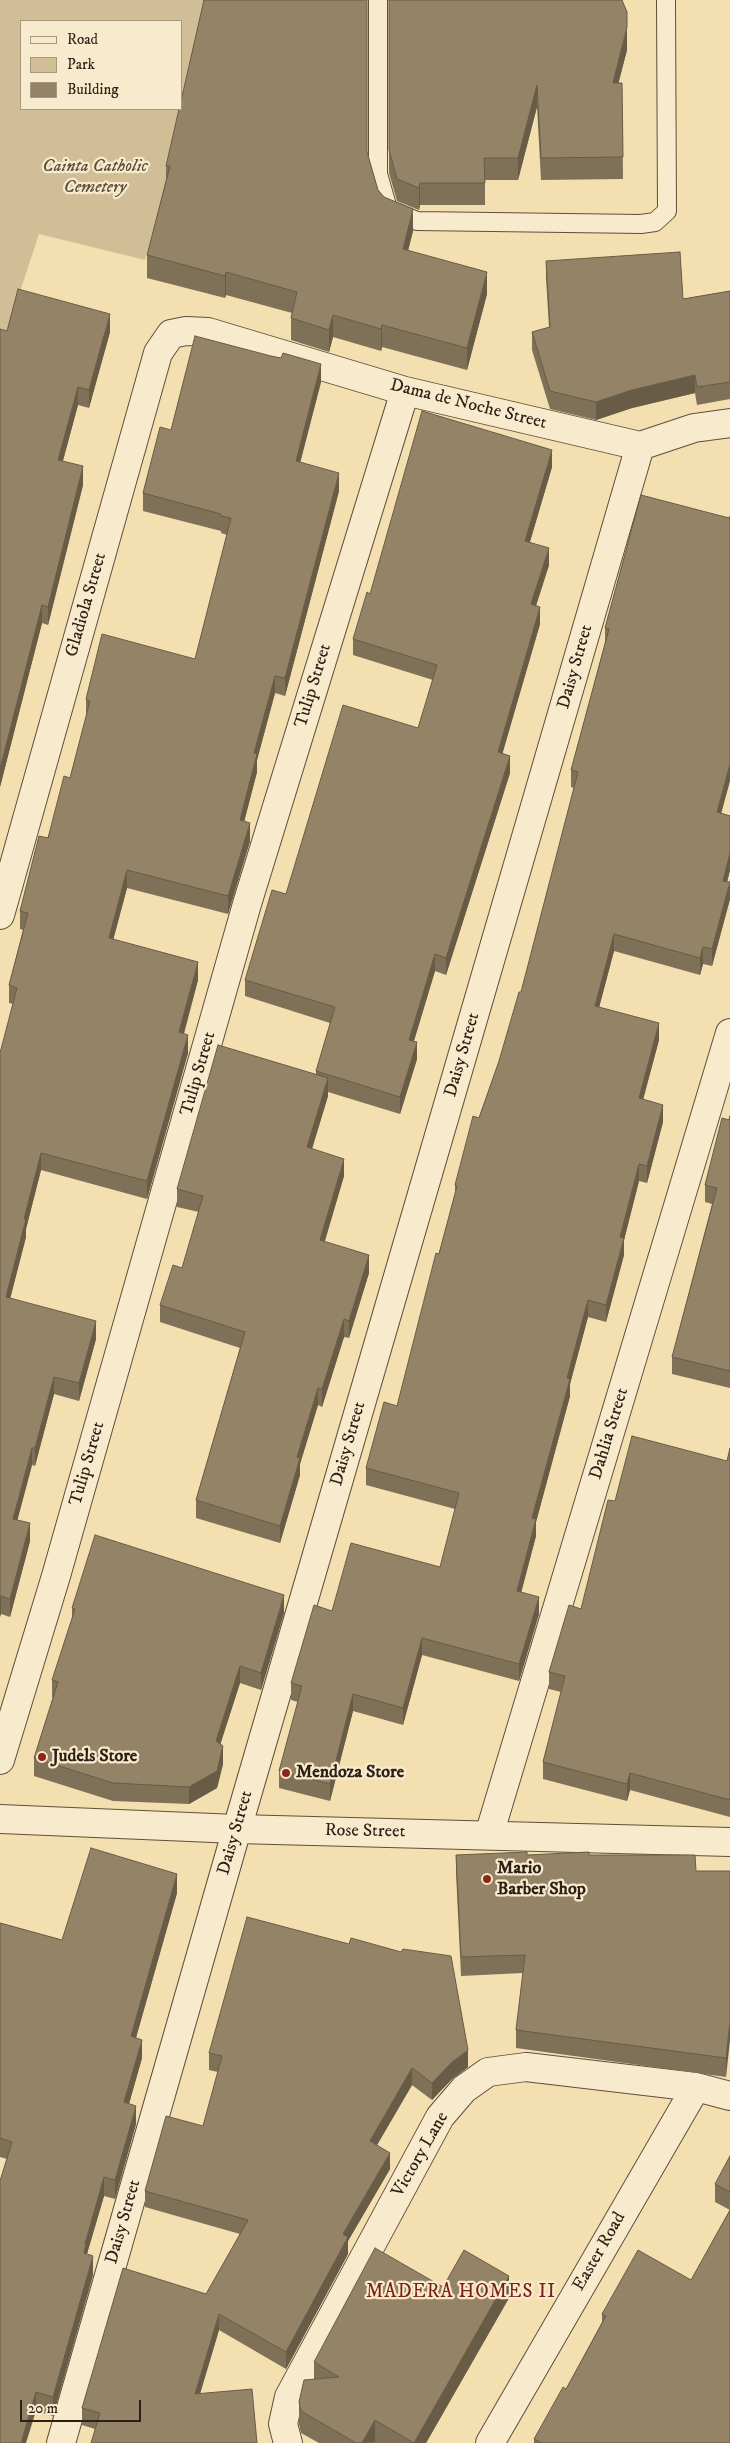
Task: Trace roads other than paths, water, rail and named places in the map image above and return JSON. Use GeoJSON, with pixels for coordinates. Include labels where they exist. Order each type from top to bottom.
{"type":"FeatureCollection","features":[{"type":"Feature","properties":{"kind":"street","name":"Gladiola Street"},"geometry":{"type":"LineString","coordinates":[[0,915],[158,353],[171,334],[186,331],[208,332]]}},
{"type":"Feature","properties":{"kind":"street","name":"Dama de Noche Street"},"geometry":{"type":"LineString","coordinates":[[208,332],[405,391],[640,446]]}},
{"type":"Feature","properties":{"kind":"street","name":"Tulip Street"},"geometry":{"type":"LineString","coordinates":[[0,1760],[56,1576],[247,904],[405,391]]}},
{"type":"Feature","properties":{"kind":"street"},"geometry":{"type":"LineString","coordinates":[[640,446],[694,428],[730,423]]}},
{"type":"Feature","properties":{"kind":"street","name":"Daisy Street"},"geometry":{"type":"LineString","coordinates":[[61,2443],[237,1829],[640,446]]}},
{"type":"Feature","properties":{"kind":"street","name":"Dahlia Street"},"geometry":{"type":"LineString","coordinates":[[490,1835],[730,1033]]}},
{"type":"Feature","properties":{"kind":"street","name":"Rose Street"},"geometry":{"type":"LineString","coordinates":[[0,1819],[237,1829],[730,1842]]}},
{"type":"Feature","properties":{"kind":"street","name":"Victory Lane"},"geometry":{"type":"LineString","coordinates":[[288,2443],[283,2424],[288,2397],[440,2117],[464,2089],[488,2072],[526,2067],[696,2087],[730,2096]]}},
{"type":"Feature","properties":{"kind":"street","name":"Easter Road"},"geometry":{"type":"LineString","coordinates":[[490,2443],[696,2087]]}},
{"type":"Feature","properties":{"kind":"lane"},"geometry":{"type":"LineString","coordinates":[[378,0],[378,174],[388,209],[417,221],[641,224],[655,222],[667,211],[666,0]]}},
{"type":"Feature","properties":{"kind":"place","name":"Judels Store"},"geometry":{"type":"Point","coordinates":[42,1757]}},
{"type":"Feature","properties":{"kind":"place","name":"Mendoza Store"},"geometry":{"type":"Point","coordinates":[286,1773]}},
{"type":"Feature","properties":{"kind":"place","name":"Mario Barber Shop"},"geometry":{"type":"Point","coordinates":[487,1879]}},
{"type":"Feature","properties":{"kind":"district","name":"MADERA HOMES II"},"geometry":{"type":"Point","coordinates":[461,2293]}},
{"type":"Feature","properties":{"kind":"park label","name":"Cainta Catholic Cemetery"},"geometry":{"type":"Point","coordinates":[95,177]}}]}
